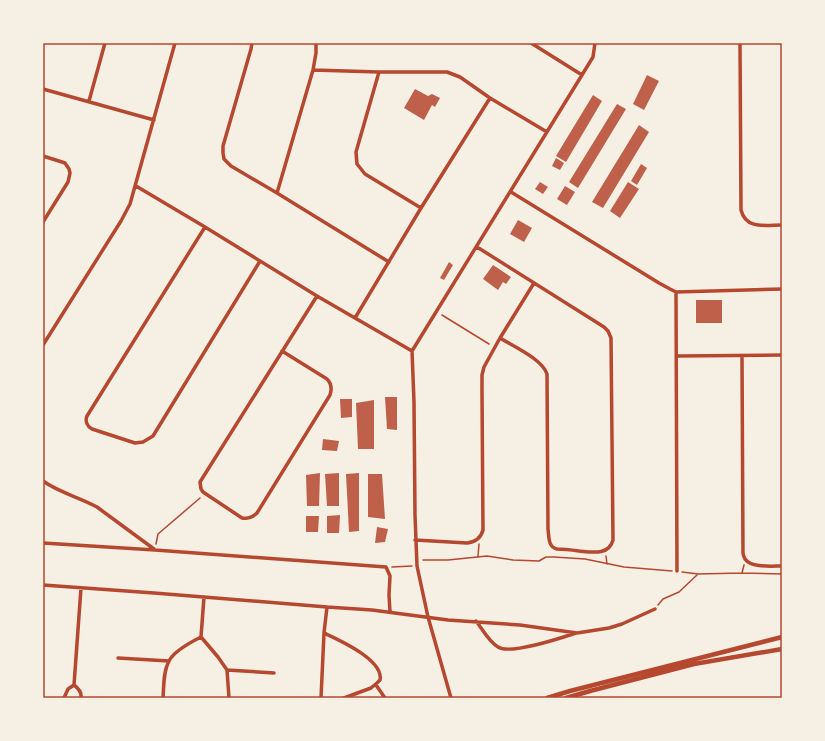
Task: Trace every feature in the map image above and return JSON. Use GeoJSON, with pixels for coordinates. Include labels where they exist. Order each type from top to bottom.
{"type":"FeatureCollection","features":[{"type":"Feature","properties":{"kind":"street"},"geometry":{"type":"LineString","coordinates":[[89,101],[106,43]]}},
{"type":"Feature","properties":{"kind":"street"},"geometry":{"type":"LineString","coordinates":[[43,345],[121,221],[130,204],[175,43]]}},
{"type":"Feature","properties":{"kind":"street"},"geometry":{"type":"LineString","coordinates":[[252,43],[224,143],[223,157],[231,166],[389,262]]}},
{"type":"Feature","properties":{"kind":"street"},"geometry":{"type":"LineString","coordinates":[[277,193],[313,70],[316,43]]}},
{"type":"Feature","properties":{"kind":"street"},"geometry":{"type":"LineString","coordinates":[[531,43],[582,76]]}},
{"type":"Feature","properties":{"kind":"street"},"geometry":{"type":"LineString","coordinates":[[451,698],[428,617],[416,560],[412,351],[582,76],[593,57],[595,43]]}},
{"type":"Feature","properties":{"kind":"street"},"geometry":{"type":"LineString","coordinates":[[740,43],[741,213],[746,220],[754,225],[782,225]]}},
{"type":"Feature","properties":{"kind":"street"},"geometry":{"type":"LineString","coordinates":[[313,70],[447,72],[460,77],[490,98],[547,132]]}},
{"type":"Feature","properties":{"kind":"street"},"geometry":{"type":"LineString","coordinates":[[379,72],[356,152],[357,164],[365,174],[421,208]]}},
{"type":"Feature","properties":{"kind":"street"},"geometry":{"type":"LineString","coordinates":[[43,89],[154,120]]}},
{"type":"Feature","properties":{"kind":"street"},"geometry":{"type":"LineString","coordinates":[[355,318],[421,208],[490,98]]}},
{"type":"Feature","properties":{"kind":"street"},"geometry":{"type":"LineString","coordinates":[[43,156],[62,162],[69,169],[70,173],[68,182],[43,222]]}},
{"type":"Feature","properties":{"kind":"street"},"geometry":{"type":"LineString","coordinates":[[136,186],[317,296],[412,351]]}},
{"type":"Feature","properties":{"kind":"street"},"geometry":{"type":"LineString","coordinates":[[511,192],[676,292],[782,289]]}},
{"type":"Feature","properties":{"kind":"street"},"geometry":{"type":"LineString","coordinates":[[204,227],[87,417],[87,424],[92,429],[138,443],[143,442],[153,436],[260,261]]}},
{"type":"Feature","properties":{"kind":"street"},"geometry":{"type":"LineString","coordinates":[[476,247],[604,327],[608,331],[611,338],[613,540],[611,545],[605,550],[598,552],[564,549],[553,548],[550,545],[548,529],[548,382],[546,372],[537,361],[500,338]]}},
{"type":"Feature","properties":{"kind":"street"},"geometry":{"type":"LineString","coordinates":[[415,540],[467,543],[479,538],[482,534],[482,375],[484,367],[494,347],[534,283]]}},
{"type":"Feature","properties":{"kind":"street"},"geometry":{"type":"LineString","coordinates":[[676,292],[677,571]]}},
{"type":"Feature","properties":{"kind":"street"},"geometry":{"type":"LineString","coordinates":[[282,351],[327,379],[332,389],[330,395],[257,513],[246,519],[240,517],[205,494],[200,487],[200,484],[202,478],[282,351],[317,296]]}},
{"type":"Feature","properties":{"kind":"street"},"geometry":{"type":"LineString","coordinates":[[677,356],[782,355]]}},
{"type":"Feature","properties":{"kind":"street"},"geometry":{"type":"LineString","coordinates":[[742,356],[743,553],[745,559],[753,564],[782,566]]}},
{"type":"Feature","properties":{"kind":"street"},"geometry":{"type":"LineString","coordinates":[[43,481],[62,492],[97,507],[155,550]]}},
{"type":"Feature","properties":{"kind":"street"},"geometry":{"type":"LineString","coordinates":[[43,544],[155,550],[386,567],[390,576],[390,612]]}},
{"type":"Feature","properties":{"kind":"street"},"geometry":{"type":"LineString","coordinates":[[43,585],[372,610],[428,617],[520,625],[577,633]]}},
{"type":"Feature","properties":{"kind":"street"},"geometry":{"type":"LineString","coordinates":[[74,685],[81,588]]}},
{"type":"Feature","properties":{"kind":"street"},"geometry":{"type":"LineString","coordinates":[[204,597],[201,637],[227,670],[229,698]]}},
{"type":"Feature","properties":{"kind":"street"},"geometry":{"type":"LineString","coordinates":[[321,698],[324,633],[327,607]]}},
{"type":"Feature","properties":{"kind":"street"},"geometry":{"type":"LineString","coordinates":[[476,621],[495,645],[498,648],[505,650],[535,645],[577,633],[609,628],[655,610]]}},
{"type":"Feature","properties":{"kind":"street"},"geometry":{"type":"LineString","coordinates":[[324,633],[349,645],[370,659],[380,674],[380,680],[376,685],[344,698]]}},
{"type":"Feature","properties":{"kind":"street"},"geometry":{"type":"LineString","coordinates":[[163,698],[166,669],[169,661],[177,652],[201,637]]}},
{"type":"Feature","properties":{"kind":"street"},"geometry":{"type":"LineString","coordinates":[[547,698],[782,637]]}},
{"type":"Feature","properties":{"kind":"street"},"geometry":{"type":"LineString","coordinates":[[566,698],[694,664],[782,649]]}},
{"type":"Feature","properties":{"kind":"street"},"geometry":{"type":"LineString","coordinates":[[118,658],[169,661]]}},
{"type":"Feature","properties":{"kind":"street"},"geometry":{"type":"LineString","coordinates":[[227,670],[274,673]]}},
{"type":"Feature","properties":{"kind":"street"},"geometry":{"type":"LineString","coordinates":[[64,698],[68,689],[74,685]]}},
{"type":"Feature","properties":{"kind":"street"},"geometry":{"type":"LineString","coordinates":[[74,685],[79,689],[82,695],[81,698]]}},
{"type":"Feature","properties":{"kind":"street"},"geometry":{"type":"LineString","coordinates":[[376,685],[384,698]]}},
{"type":"Feature","properties":{"kind":"path"},"geometry":{"type":"LineString","coordinates":[[437,312],[494,347]]}},
{"type":"Feature","properties":{"kind":"path"},"geometry":{"type":"LineString","coordinates":[[155,550],[158,534],[205,494]]}},
{"type":"Feature","properties":{"kind":"path"},"geometry":{"type":"LineString","coordinates":[[478,557],[479,538]]}},
{"type":"Feature","properties":{"kind":"path"},"geometry":{"type":"LineString","coordinates":[[605,550],[607,564]]}},
{"type":"Feature","properties":{"kind":"path"},"geometry":{"type":"LineString","coordinates":[[416,560],[448,560],[487,556],[513,560],[539,561],[546,557],[554,557],[585,559],[624,567],[698,574],[782,574]]}},
{"type":"Feature","properties":{"kind":"path"},"geometry":{"type":"LineString","coordinates":[[386,567],[417,566]]}},
{"type":"Feature","properties":{"kind":"path"},"geometry":{"type":"LineString","coordinates":[[655,610],[663,599],[679,592],[698,574]]}},
{"type":"Feature","properties":{"kind":"building"},"geometry":{"type":"Polygon","coordinates":[[[647,75],[659,81],[644,110],[633,104],[647,75]]]}},
{"type":"Feature","properties":{"kind":"building"},"geometry":{"type":"Polygon","coordinates":[[[415,89],[428,96],[432,94],[440,98],[435,107],[432,105],[424,120],[404,108],[415,89]]]}},
{"type":"Feature","properties":{"kind":"building"},"geometry":{"type":"Polygon","coordinates":[[[593,95],[602,101],[566,162],[556,156],[593,95]]]}},
{"type":"Feature","properties":{"kind":"building"},"geometry":{"type":"Polygon","coordinates":[[[617,104],[626,109],[578,188],[569,182],[617,104]]]}},
{"type":"Feature","properties":{"kind":"building"},"geometry":{"type":"Polygon","coordinates":[[[639,125],[649,132],[603,208],[592,202],[639,125]]]}},
{"type":"Feature","properties":{"kind":"building"},"geometry":{"type":"Polygon","coordinates":[[[556,158],[564,163],[560,170],[552,166],[556,158]]]}},
{"type":"Feature","properties":{"kind":"building"},"geometry":{"type":"Polygon","coordinates":[[[641,164],[647,168],[637,185],[631,181],[641,164]]]}},
{"type":"Feature","properties":{"kind":"building"},"geometry":{"type":"Polygon","coordinates":[[[540,182],[548,187],[543,194],[535,189],[540,182]]]}},
{"type":"Feature","properties":{"kind":"building"},"geometry":{"type":"Polygon","coordinates":[[[628,182],[639,189],[620,218],[610,211],[628,182]]]}},
{"type":"Feature","properties":{"kind":"building"},"geometry":{"type":"Polygon","coordinates":[[[565,186],[575,192],[567,205],[557,199],[565,186]]]}},
{"type":"Feature","properties":{"kind":"building"},"geometry":{"type":"Polygon","coordinates":[[[518,220],[532,228],[524,242],[510,234],[518,220]]]}},
{"type":"Feature","properties":{"kind":"building"},"geometry":{"type":"Polygon","coordinates":[[[449,262],[453,265],[444,280],[440,278],[449,262]]]}},
{"type":"Feature","properties":{"kind":"building"},"geometry":{"type":"Polygon","coordinates":[[[493,265],[511,277],[506,284],[503,282],[498,290],[483,279],[493,265]]]}},
{"type":"Feature","properties":{"kind":"building"},"geometry":{"type":"Polygon","coordinates":[[[696,300],[722,300],[722,323],[696,323],[696,300]]]}},
{"type":"Feature","properties":{"kind":"building"},"geometry":{"type":"Polygon","coordinates":[[[385,397],[397,397],[397,430],[387,429],[385,397]]]}},
{"type":"Feature","properties":{"kind":"building"},"geometry":{"type":"Polygon","coordinates":[[[340,399],[352,399],[352,417],[341,418],[340,399]]]}},
{"type":"Feature","properties":{"kind":"building"},"geometry":{"type":"Polygon","coordinates":[[[374,400],[374,449],[358,449],[356,403],[374,400]]]}},
{"type":"Feature","properties":{"kind":"building"},"geometry":{"type":"Polygon","coordinates":[[[323,439],[339,441],[337,451],[322,450],[323,439]]]}},
{"type":"Feature","properties":{"kind":"building"},"geometry":{"type":"Polygon","coordinates":[[[320,473],[319,506],[307,506],[306,475],[320,473]]]}},
{"type":"Feature","properties":{"kind":"building"},"geometry":{"type":"Polygon","coordinates":[[[339,473],[339,506],[327,506],[325,474],[339,473]]]}},
{"type":"Feature","properties":{"kind":"building"},"geometry":{"type":"Polygon","coordinates":[[[359,473],[359,531],[349,532],[346,474],[359,473]]]}},
{"type":"Feature","properties":{"kind":"building"},"geometry":{"type":"Polygon","coordinates":[[[368,474],[382,474],[385,519],[368,517],[368,474]]]}},
{"type":"Feature","properties":{"kind":"building"},"geometry":{"type":"Polygon","coordinates":[[[340,515],[339,533],[327,533],[327,516],[340,515]]]}},
{"type":"Feature","properties":{"kind":"building"},"geometry":{"type":"Polygon","coordinates":[[[306,516],[319,516],[318,532],[306,532],[306,516]]]}},
{"type":"Feature","properties":{"kind":"building"},"geometry":{"type":"Polygon","coordinates":[[[377,527],[388,529],[385,542],[375,543],[377,527]]]}}]}
